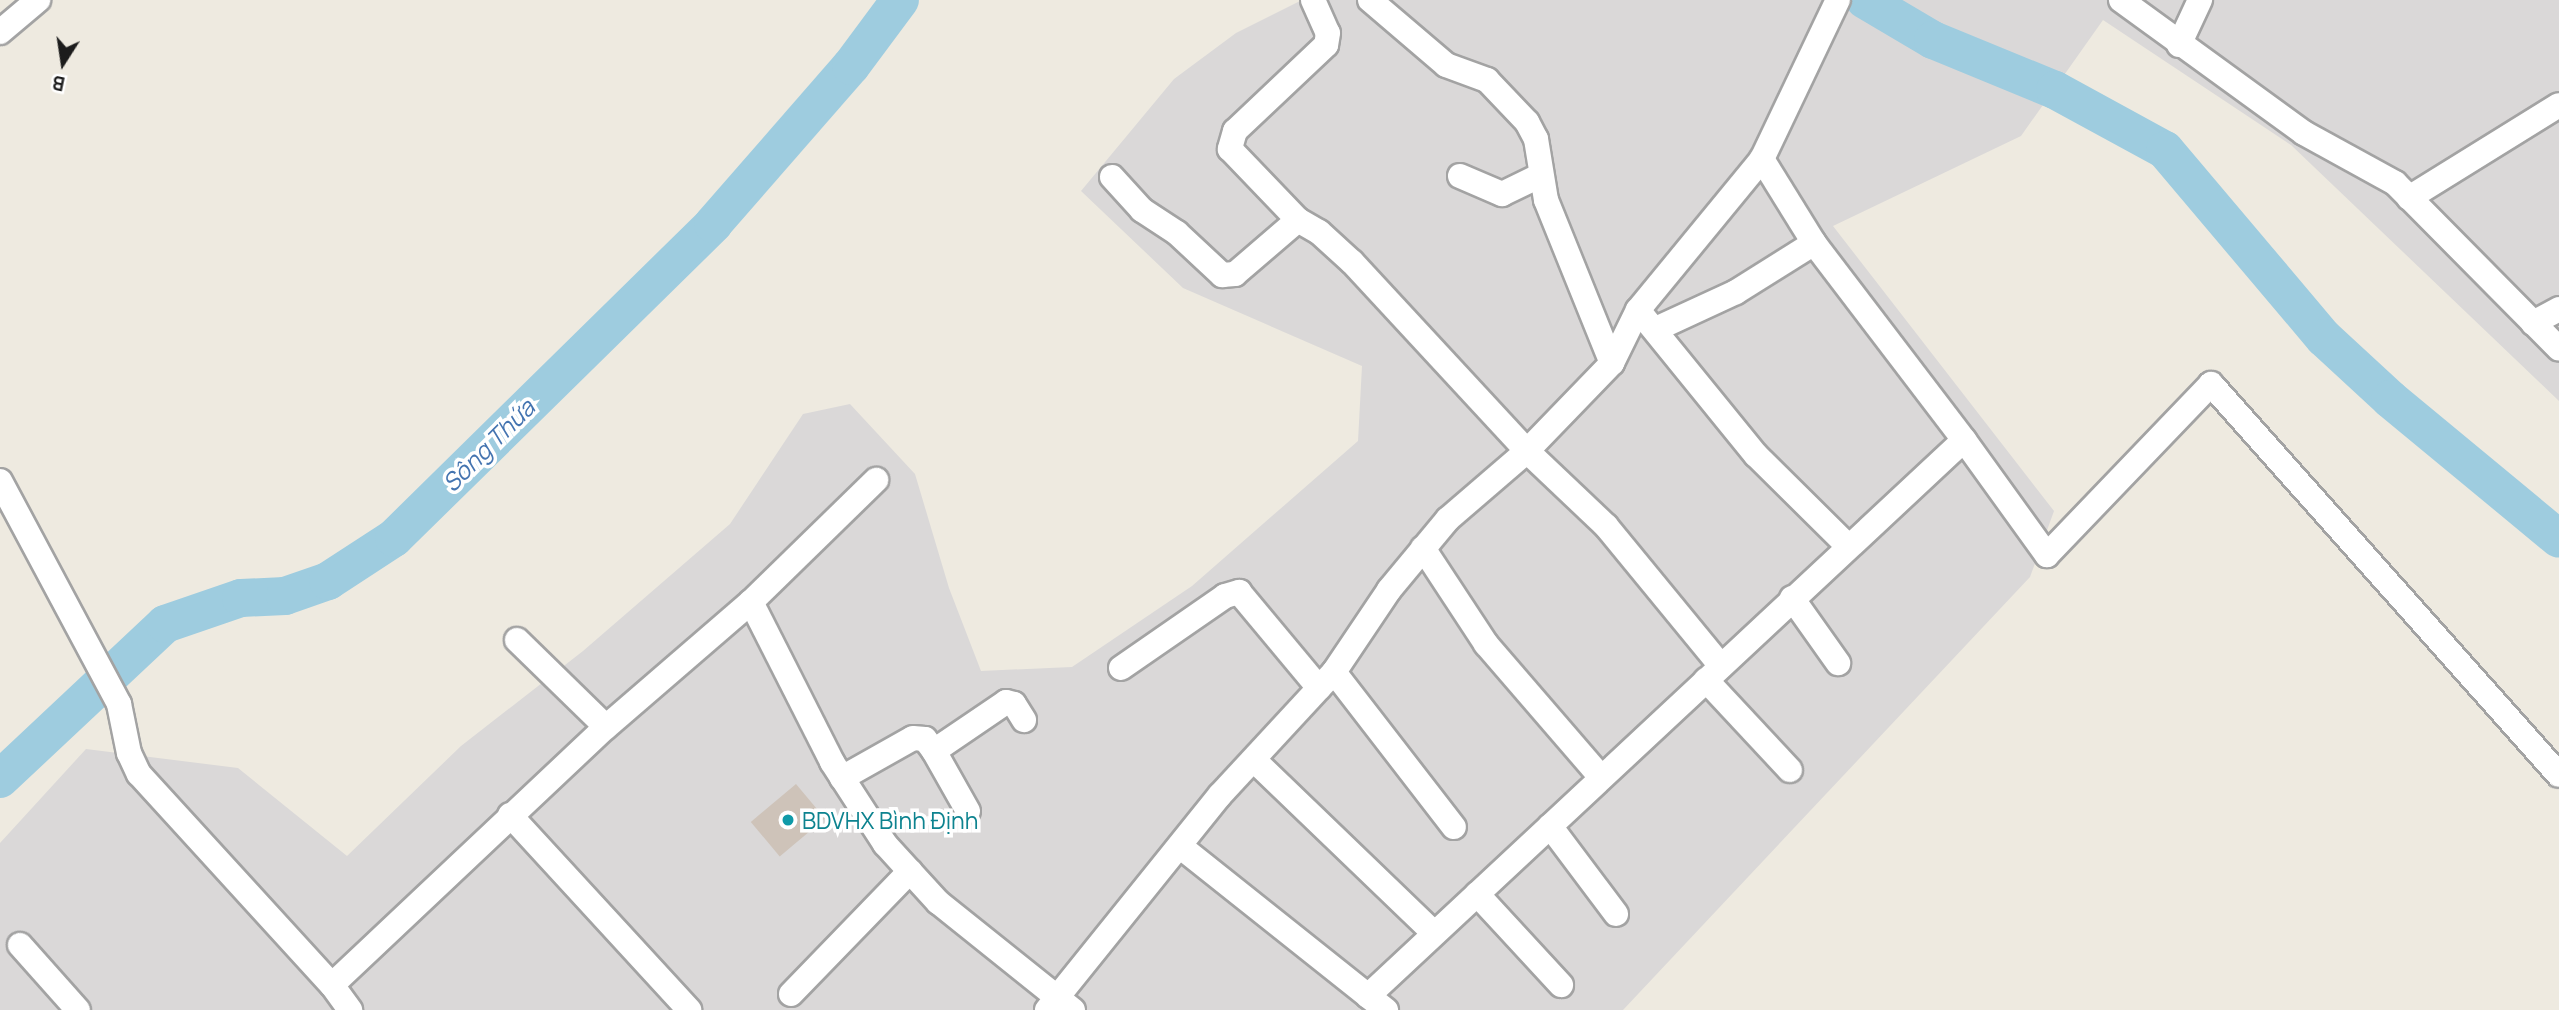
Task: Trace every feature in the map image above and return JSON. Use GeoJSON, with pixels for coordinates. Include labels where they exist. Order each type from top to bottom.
{"type":"FeatureCollection","features":[{"type":"Feature","properties":{"kind":"street"},"geometry":{"type":"LineString","coordinates":[[0,32],[38,0]]}},
{"type":"Feature","properties":{"kind":"street"},"geometry":{"type":"LineString","coordinates":[[1313,0],[1328,33],[1326,45],[1235,131],[1228,144],[1298,220],[1319,232],[1352,262],[1527,451],[1606,526],[1713,673],[1790,770]]}},
{"type":"Feature","properties":{"kind":"street"},"geometry":{"type":"LineString","coordinates":[[1370,0],[1447,65],[1478,74],[1504,97],[1536,139],[1539,176],[1612,363]]}},
{"type":"Feature","properties":{"kind":"street"},"geometry":{"type":"LineString","coordinates":[[2121,0],[2179,46],[2340,156],[2395,183],[2559,349]]}},
{"type":"Feature","properties":{"kind":"street"},"geometry":{"type":"LineString","coordinates":[[2179,46],[2200,0]]}},
{"type":"Feature","properties":{"kind":"street"},"geometry":{"type":"LineString","coordinates":[[751,602],[842,778],[885,844],[938,902],[1059,1006],[1220,795],[1255,761],[1326,680],[1423,548],[1459,506],[1527,451],[1612,363],[1639,310],[1762,159],[1836,2]]}},
{"type":"Feature","properties":{"kind":"street"},"geometry":{"type":"LineString","coordinates":[[2409,198],[2559,105]]}},
{"type":"Feature","properties":{"kind":"street"},"geometry":{"type":"LineString","coordinates":[[1762,159],[1814,243],[1964,440],[2047,555],[2211,384],[2559,775]]}},
{"type":"Feature","properties":{"kind":"street"},"geometry":{"type":"LineString","coordinates":[[1460,176],[1502,194],[1539,176]]}},
{"type":"Feature","properties":{"kind":"street"},"geometry":{"type":"LineString","coordinates":[[1112,177],[1142,210],[1177,233],[1222,275],[1235,274],[1298,220]]}},
{"type":"Feature","properties":{"kind":"street"},"geometry":{"type":"LineString","coordinates":[[1656,329],[1736,292],[1814,243]]}},
{"type":"Feature","properties":{"kind":"street"},"geometry":{"type":"LineString","coordinates":[[2533,323],[2559,309]]}},
{"type":"Feature","properties":{"kind":"street"},"geometry":{"type":"LineString","coordinates":[[1639,310],[1756,455],[1848,546]]}},
{"type":"Feature","properties":{"kind":"street"},"geometry":{"type":"LineString","coordinates":[[1181,847],[1377,1003],[1434,933],[1964,440]]}},
{"type":"Feature","properties":{"kind":"street"},"geometry":{"type":"LineString","coordinates":[[332,985],[606,727],[751,602],[876,480]]}},
{"type":"Feature","properties":{"kind":"street"},"geometry":{"type":"LineString","coordinates":[[0,481],[83,630],[119,704],[128,753],[139,774],[332,985],[350,1010]]}},
{"type":"Feature","properties":{"kind":"street"},"geometry":{"type":"LineString","coordinates":[[1423,548],[1486,644],[1601,777]]}},
{"type":"Feature","properties":{"kind":"street"},"geometry":{"type":"LineString","coordinates":[[1121,668],[1225,596],[1238,592],[1326,680],[1454,827]]}},
{"type":"Feature","properties":{"kind":"street"},"geometry":{"type":"LineString","coordinates":[[1793,598],[1838,663]]}},
{"type":"Feature","properties":{"kind":"street"},"geometry":{"type":"LineString","coordinates":[[517,640],[606,727]]}},
{"type":"Feature","properties":{"kind":"street"},"geometry":{"type":"LineString","coordinates":[[934,751],[1006,702],[1014,704],[1024,720]]}},
{"type":"Feature","properties":{"kind":"street"},"geometry":{"type":"LineString","coordinates":[[842,778],[913,738],[925,739],[968,811]]}},
{"type":"Feature","properties":{"kind":"street"},"geometry":{"type":"LineString","coordinates":[[1255,761],[1434,933]]}},
{"type":"Feature","properties":{"kind":"street"},"geometry":{"type":"LineString","coordinates":[[510,815],[689,1010]]}},
{"type":"Feature","properties":{"kind":"street"},"geometry":{"type":"LineString","coordinates":[[1550,826],[1616,914]]}},
{"type":"Feature","properties":{"kind":"street"},"geometry":{"type":"LineString","coordinates":[[791,994],[910,871]]}},
{"type":"Feature","properties":{"kind":"street"},"geometry":{"type":"LineString","coordinates":[[1476,894],[1561,985]]}},
{"type":"Feature","properties":{"kind":"street"},"geometry":{"type":"LineString","coordinates":[[20,945],[78,1010]]}},
{"type":"Feature","properties":{"kind":"shaded area"},"geometry":{"type":"Polygon","coordinates":[[[1302,0],[2559,0],[2559,401],[2291,145],[2103,20],[2021,136],[1833,226],[2054,511],[2030,577],[1623,1010],[0,1010],[0,843],[86,749],[238,768],[347,856],[461,746],[583,651],[730,524],[803,414],[850,404],[915,474],[949,588],[981,671],[1072,667],[1192,586],[1358,441],[1362,366],[1183,288],[1081,191],[1174,79],[1236,33],[1302,0]]]}},
{"type":"Feature","properties":{"kind":"building","name":"BDVHX Bình Định"},"geometry":{"type":"Polygon","coordinates":[[[796,784],[825,818],[780,856],[751,822],[796,784]]]}},
{"type":"Feature","properties":{"kind":"waterway","name":"Sông Thứa"},"geometry":{"type":"LineString","coordinates":[[0,779],[165,624],[241,598],[285,596],[328,581],[394,538],[713,224],[851,66],[900,0]]}},
{"type":"Feature","properties":{"kind":"waterway"},"geometry":{"type":"LineString","coordinates":[[1865,0],[1933,40],[2055,90],[2165,150],[2324,338],[2390,399],[2559,539]]}},
{"type":"Feature","properties":{"kind":"place","name":"BDVHX Bình Định"},"geometry":{"type":"Point","coordinates":[788,820]}}]}
